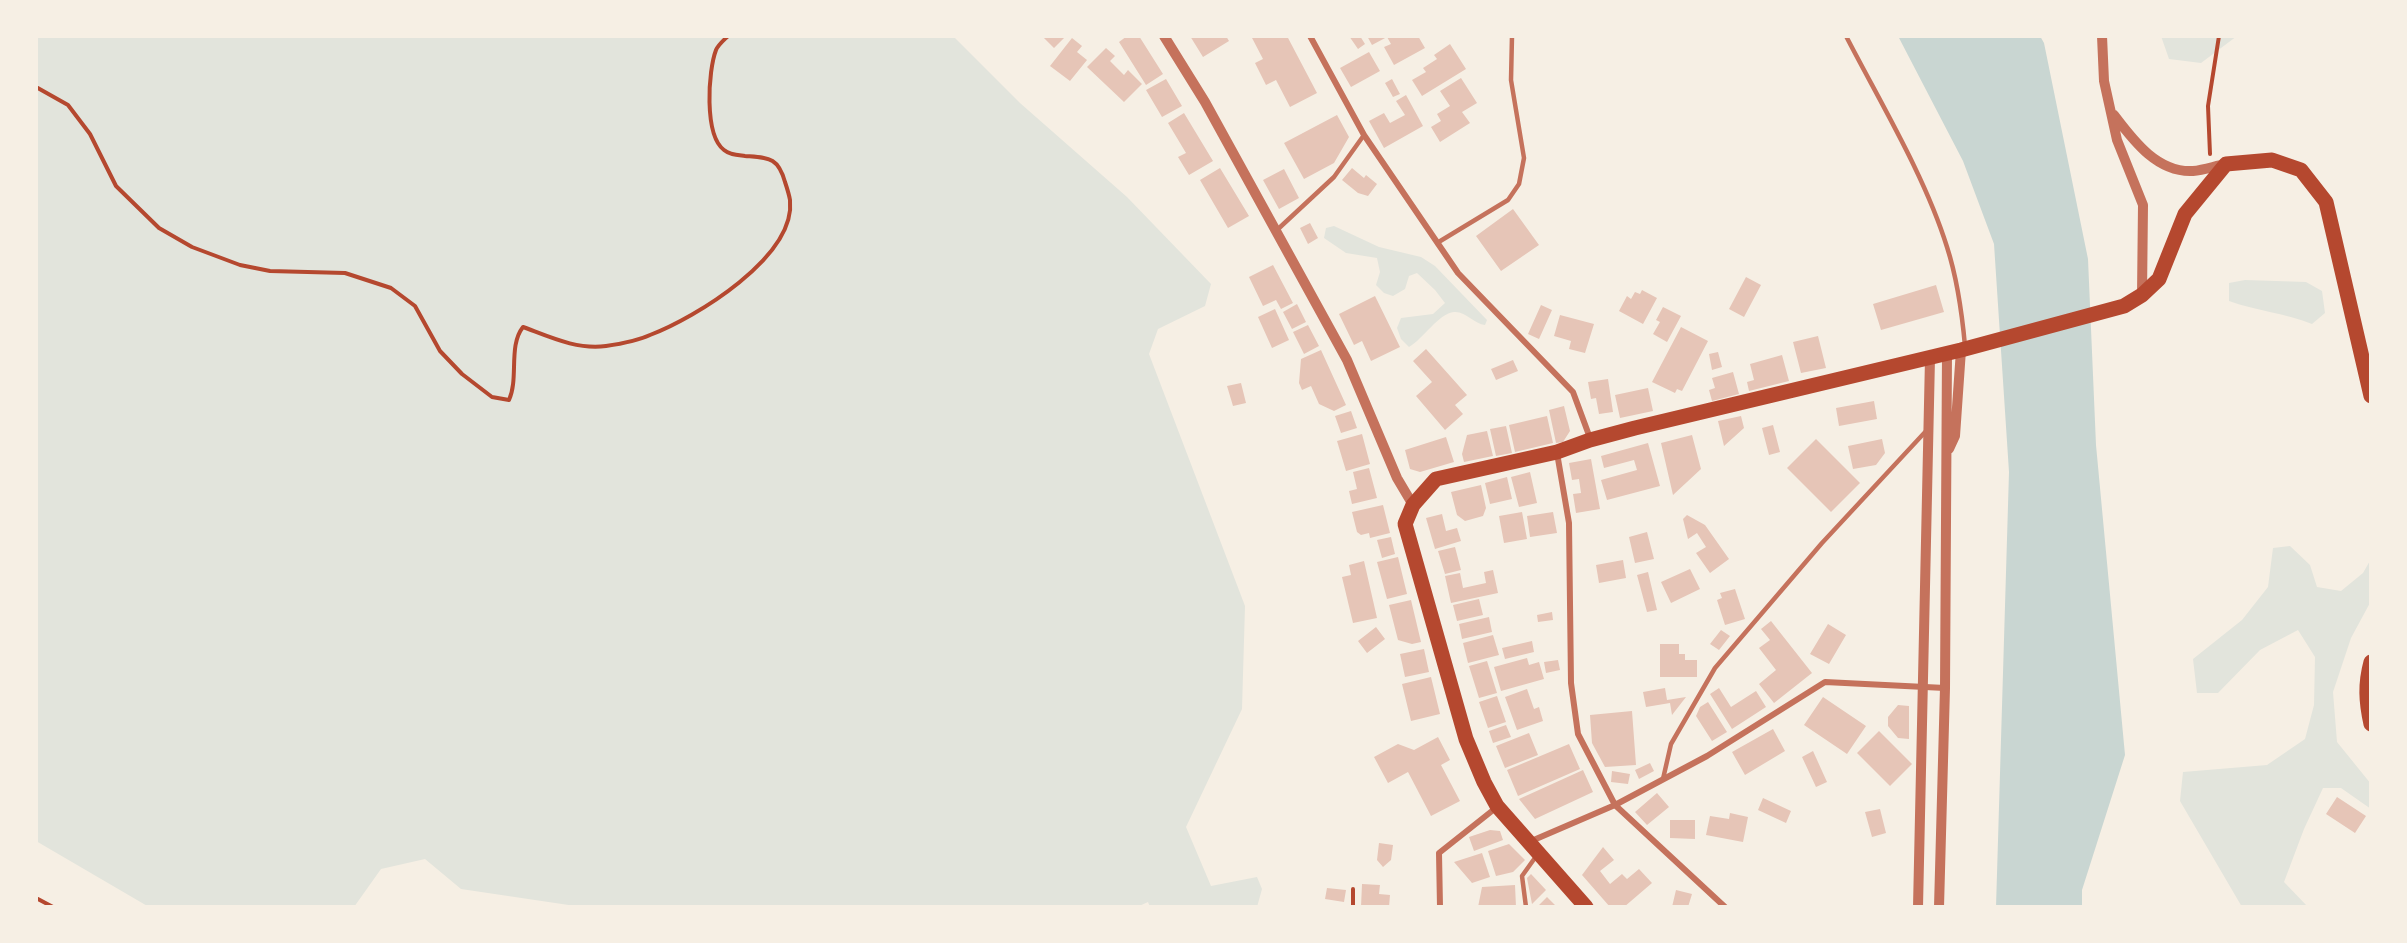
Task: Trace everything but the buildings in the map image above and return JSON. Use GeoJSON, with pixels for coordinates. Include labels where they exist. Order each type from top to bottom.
{"type":"FeatureCollection","features":[{"type":"Feature","properties":{"kind":"main road"},"geometry":{"type":"LineString","coordinates":[[1586,907],[1497,806],[1466,739],[1405,524],[1413,505],[1436,479],[1557,452],[1590,440],[1958,351],[2124,306],[2142,295],[2158,279],[2185,214],[2226,164],[2272,160],[2301,170],[2326,202],[2371,396]]}},
{"type":"Feature","properties":{"kind":"main road"},"geometry":{"type":"LineString","coordinates":[[2371,662],[2367,677],[2366,703],[2371,724]]}},
{"type":"Feature","properties":{"kind":"street"},"geometry":{"type":"LineString","coordinates":[[1164,36],[1277,231],[1347,360],[1397,478],[1413,505]]}},
{"type":"Feature","properties":{"kind":"street"},"geometry":{"type":"LineString","coordinates":[[1310,36],[1364,135],[1437,243],[1458,273],[1573,392],[1590,440]]}},
{"type":"Feature","properties":{"kind":"street"},"geometry":{"type":"LineString","coordinates":[[2102,36],[2104,81],[2117,140],[2143,205],[2142,295]]}},
{"type":"Feature","properties":{"kind":"street"},"geometry":{"type":"LineString","coordinates":[[2111,112],[2136,145],[2163,165],[2190,171],[2226,164]]}},
{"type":"Feature","properties":{"kind":"street"},"geometry":{"type":"LineString","coordinates":[[1939,907],[1945,688],[1947,452],[1955,436],[1958,351]]}},
{"type":"Feature","properties":{"kind":"street"},"geometry":{"type":"LineString","coordinates":[[1918,907],[1930,358]]}},
{"type":"Feature","properties":{"kind":"street"},"geometry":{"type":"LineString","coordinates":[[1557,452],[1569,523],[1571,683],[1578,734],[1615,805],[1725,907]]}},
{"type":"Feature","properties":{"kind":"street"},"geometry":{"type":"LineString","coordinates":[[1528,842],[1615,805],[1707,756],[1825,682],[1945,688]]}},
{"type":"Feature","properties":{"kind":"street"},"geometry":{"type":"LineString","coordinates":[[1440,907],[1439,853],[1497,806]]}},
{"type":"Feature","properties":{"kind":"lane"},"geometry":{"type":"LineString","coordinates":[[1437,243],[1508,200],[1519,184],[1524,158],[1511,80],[1512,36]]}},
{"type":"Feature","properties":{"kind":"lane"},"geometry":{"type":"LineString","coordinates":[[1846,36],[1930,201],[1947,248],[1963,325],[1958,351]]}},
{"type":"Feature","properties":{"kind":"lane"},"geometry":{"type":"LineString","coordinates":[[1277,231],[1334,177],[1364,135]]}},
{"type":"Feature","properties":{"kind":"lane"},"geometry":{"type":"LineString","coordinates":[[1663,779],[1671,744],[1715,668],[1822,543],[1929,428]]}},
{"type":"Feature","properties":{"kind":"lane"},"geometry":{"type":"LineString","coordinates":[[1526,907],[1522,876],[1539,854]]}},
{"type":"Feature","properties":{"kind":"path"},"geometry":{"type":"LineString","coordinates":[[36,87],[68,105],[90,134],[116,186],[159,228],[192,247],[240,265],[270,271],[345,273],[391,288],[416,306],[440,351],[462,374],[492,397],[509,400],[514,389],[517,335],[523,327],[579,347],[606,346],[648,336],[679,322],[749,276],[770,255],[785,228],[790,201],[782,169],[775,161],[763,157],[731,154],[721,148],[711,125],[709,78],[717,47],[728,36]]}},
{"type":"Feature","properties":{"kind":"path"},"geometry":{"type":"LineString","coordinates":[[2210,167],[2208,106],[2219,36]]}},
{"type":"Feature","properties":{"kind":"path"},"geometry":{"type":"LineString","coordinates":[[1353,889],[1353,907]]}},
{"type":"Feature","properties":{"kind":"path"},"geometry":{"type":"LineString","coordinates":[[36,898],[53,907]]}},
{"type":"Feature","properties":{"kind":"shaded area"},"geometry":{"type":"Polygon","coordinates":[[[36,36],[953,36],[1020,103],[1127,197],[1211,284],[1205,306],[1158,329],[1149,354],[1245,606],[1242,709],[1186,827],[1211,886],[1257,877],[1262,889],[1257,907],[1150,907],[1148,902],[1137,907],[582,907],[461,889],[425,859],[381,869],[354,907],[149,907],[36,841],[36,36]]]}},
{"type":"Feature","properties":{"kind":"shaded area"},"geometry":{"type":"Polygon","coordinates":[[[1898,36],[2040,36],[2044,43],[2088,259],[2096,445],[2125,755],[2082,890],[2082,907],[1996,907],[2009,472],[1994,244],[1963,161],[1898,36]]]}},
{"type":"Feature","properties":{"kind":"shaded area"},"geometry":{"type":"Polygon","coordinates":[[[2161,36],[2237,36],[2201,63],[2169,59],[2161,36]]]}},
{"type":"Feature","properties":{"kind":"shaded area"},"geometry":{"type":"Polygon","coordinates":[[[1334,226],[1379,247],[1421,257],[1435,266],[1487,320],[1485,325],[1462,313],[1448,313],[1409,347],[1401,339],[1397,328],[1401,318],[1433,314],[1445,303],[1417,273],[1409,276],[1405,289],[1393,296],[1384,293],[1376,285],[1380,272],[1377,258],[1346,253],[1324,238],[1326,228],[1334,226]]]}},
{"type":"Feature","properties":{"kind":"shaded area"},"geometry":{"type":"Polygon","coordinates":[[[2245,280],[2306,282],[2322,291],[2325,313],[2312,324],[2229,301],[2229,283],[2245,280]]]}},
{"type":"Feature","properties":{"kind":"shaded area"},"geometry":{"type":"Polygon","coordinates":[[[2290,546],[2310,565],[2317,587],[2341,591],[2363,573],[2371,559],[2371,601],[2351,638],[2333,692],[2337,742],[2371,784],[2371,809],[2341,788],[2323,788],[2304,829],[2284,882],[2308,907],[2242,907],[2180,801],[2183,772],[2267,765],[2305,739],[2314,705],[2315,657],[2298,630],[2260,650],[2218,693],[2197,693],[2193,659],[2242,620],[2268,587],[2273,548],[2290,546]]]}}]}
